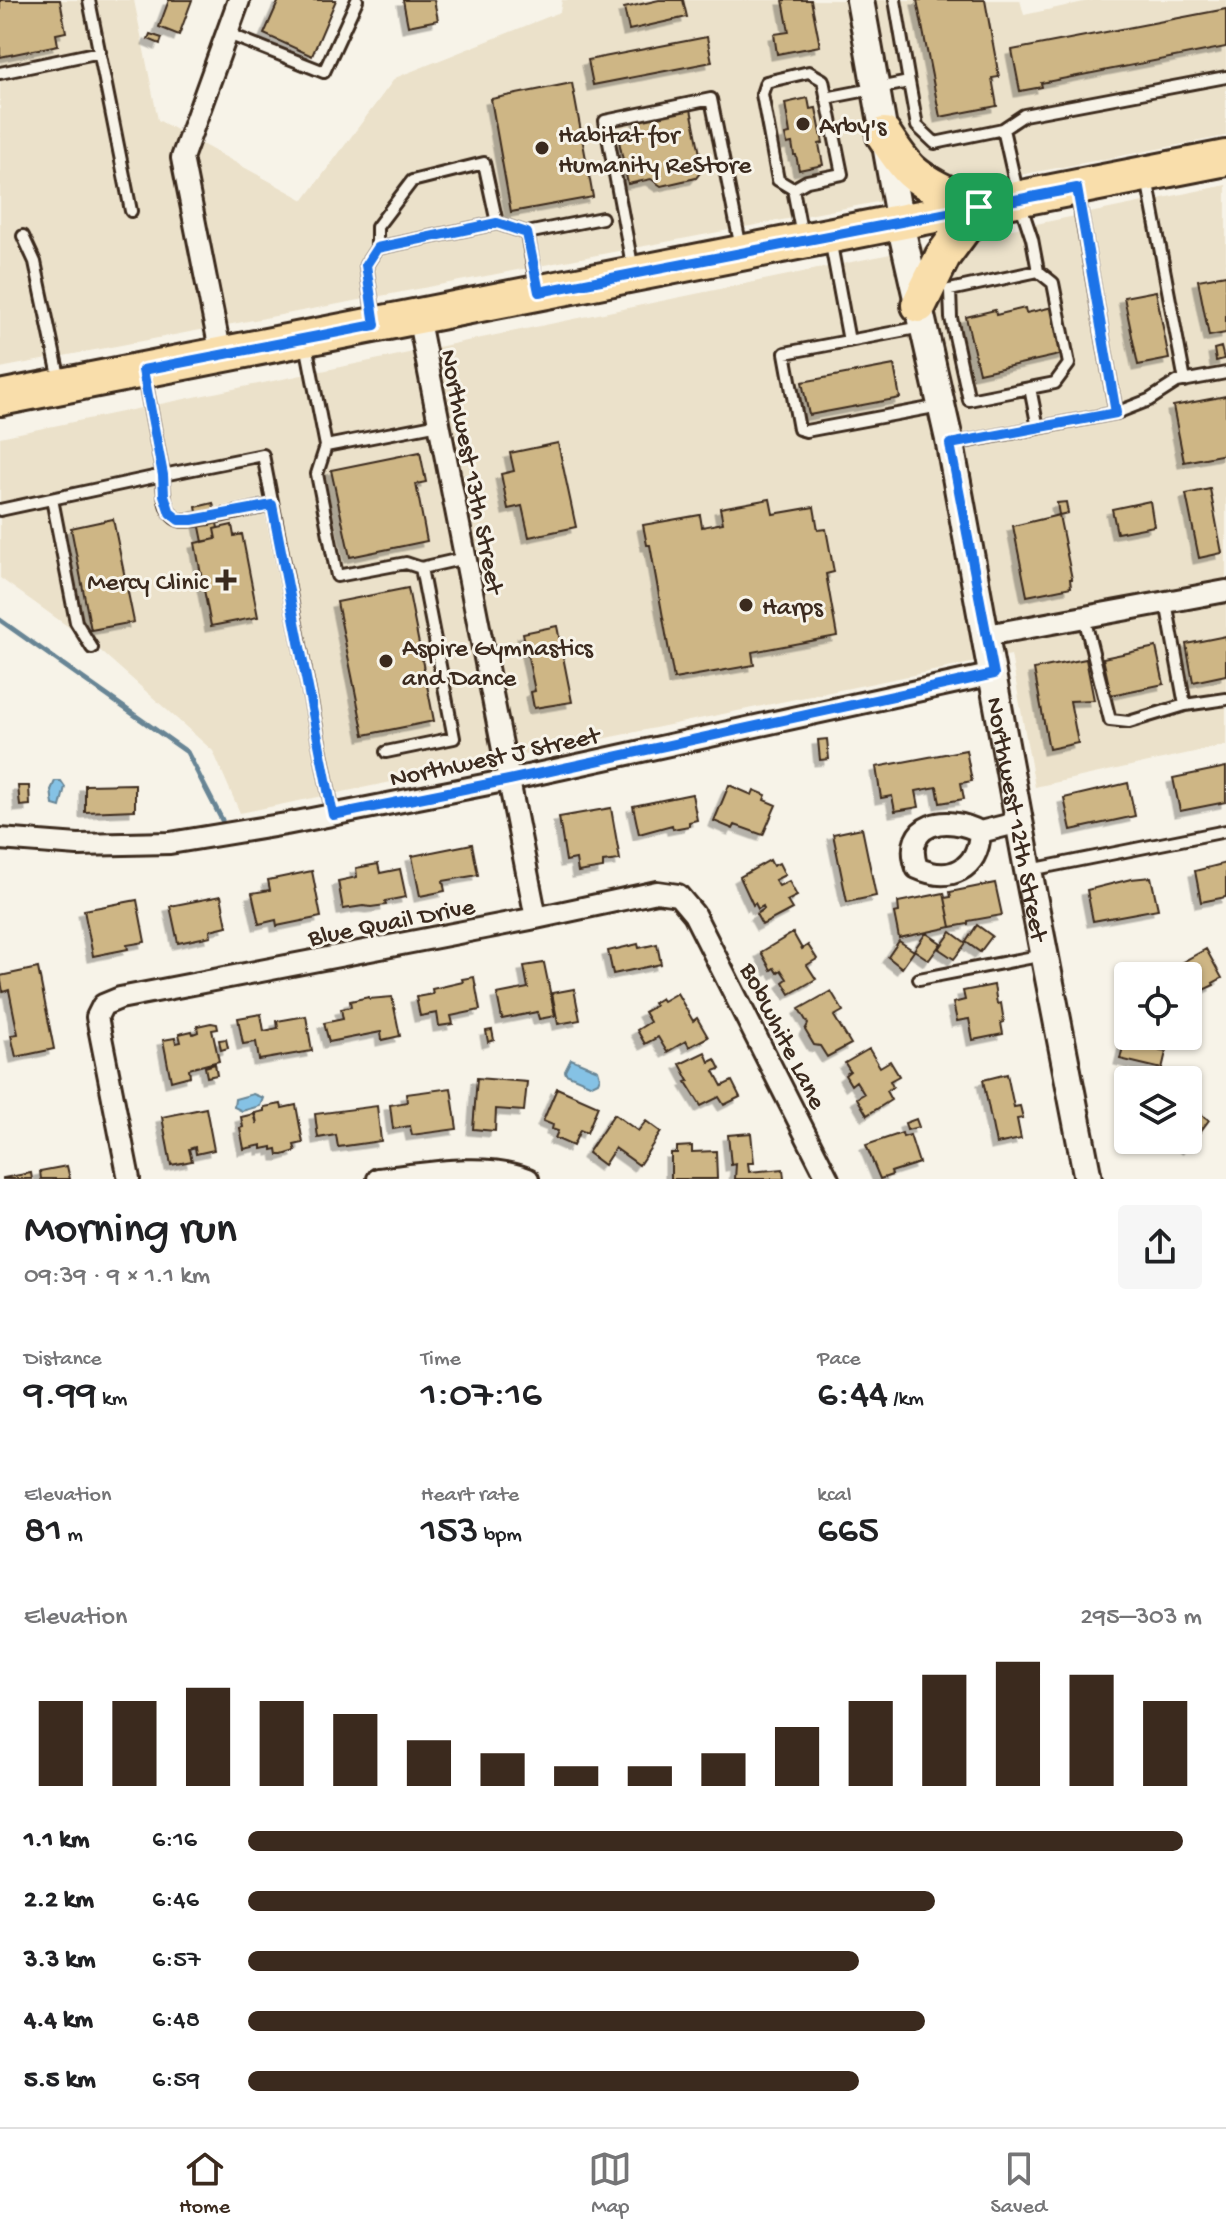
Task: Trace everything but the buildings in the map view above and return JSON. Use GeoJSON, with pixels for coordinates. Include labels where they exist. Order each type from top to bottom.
{"type":"FeatureCollection","features":[{"type":"Feature","properties":{"kind":"main road"},"geometry":{"type":"LineString","coordinates":[[884,135],[909,169],[946,193],[979,207]]}},
{"type":"Feature","properties":{"kind":"main road"},"geometry":{"type":"LineString","coordinates":[[0,398],[1226,158]]}},
{"type":"Feature","properties":{"kind":"main road"},"geometry":{"type":"LineString","coordinates":[[921,316],[943,256],[979,207]]}},
{"type":"Feature","properties":{"kind":"street"},"geometry":{"type":"LineString","coordinates":[[221,355],[182,158],[239,0]]}},
{"type":"Feature","properties":{"kind":"street","name":"Northwest 12th Street"},"geometry":{"type":"LineString","coordinates":[[860,0],[900,223],[942,406],[987,635],[1028,870],[1088,1179]]}},
{"type":"Feature","properties":{"kind":"street","name":"Northwest 13th Street"},"geometry":{"type":"LineString","coordinates":[[418,316],[536,918]]}},
{"type":"Feature","properties":{"kind":"street"},"geometry":{"type":"LineString","coordinates":[[987,635],[1226,591]]}},
{"type":"Feature","properties":{"kind":"street","name":"Northwest J Street"},"geometry":{"type":"LineString","coordinates":[[0,839],[78,845],[170,843],[509,780],[994,674]]}},
{"type":"Feature","properties":{"kind":"street"},"geometry":{"type":"LineString","coordinates":[[980,832],[1020,822]]}},
{"type":"Feature","properties":{"kind":"street","name":"Blue Quail Drive"},"geometry":{"type":"LineString","coordinates":[[129,1179],[97,1017],[103,1005],[120,998],[657,892],[678,895],[694,914]]}},
{"type":"Feature","properties":{"kind":"street","name":"Bobwhite Lane"},"geometry":{"type":"LineString","coordinates":[[694,914],[828,1179]]}},
{"type":"Feature","properties":{"kind":"street"},"geometry":{"type":"LineString","coordinates":[[378,1179],[441,1171],[512,1172],[528,1179]]}},
{"type":"Feature","properties":{"kind":"lane"},"geometry":{"type":"LineString","coordinates":[[89,0],[131,211]]}},
{"type":"Feature","properties":{"kind":"lane"},"geometry":{"type":"LineString","coordinates":[[226,33],[324,72],[357,0]]}},
{"type":"Feature","properties":{"kind":"lane"},"geometry":{"type":"LineString","coordinates":[[895,0],[917,126],[935,143],[1003,129],[1024,115],[1226,77]]}},
{"type":"Feature","properties":{"kind":"lane"},"geometry":{"type":"LineString","coordinates":[[0,73],[100,52]]}},
{"type":"Feature","properties":{"kind":"lane"},"geometry":{"type":"LineString","coordinates":[[793,189],[807,181],[842,174],[823,80],[809,72],[766,82],[762,94],[778,180],[793,189],[816,240],[849,341]]}},
{"type":"Feature","properties":{"kind":"lane"},"geometry":{"type":"LineString","coordinates":[[826,98],[909,82]]}},
{"type":"Feature","properties":{"kind":"lane"},"geometry":{"type":"LineString","coordinates":[[633,274],[605,121],[711,99],[742,253]]}},
{"type":"Feature","properties":{"kind":"lane"},"geometry":{"type":"LineString","coordinates":[[1003,129],[1038,271],[1053,283],[1069,364],[1055,383],[969,400],[951,318],[950,290],[1038,271]]}},
{"type":"Feature","properties":{"kind":"lane"},"geometry":{"type":"LineString","coordinates":[[375,325],[366,265],[377,248],[377,227],[412,181],[484,163],[497,223]]}},
{"type":"Feature","properties":{"kind":"lane"},"geometry":{"type":"LineString","coordinates":[[1146,174],[1185,381]]}},
{"type":"Feature","properties":{"kind":"lane"},"geometry":{"type":"LineString","coordinates":[[1077,188],[1116,413]]}},
{"type":"Feature","properties":{"kind":"lane"},"geometry":{"type":"LineString","coordinates":[[377,248],[497,223],[527,233],[602,218]]}},
{"type":"Feature","properties":{"kind":"lane"},"geometry":{"type":"LineString","coordinates":[[527,233],[539,292]]}},
{"type":"Feature","properties":{"kind":"lane"},"geometry":{"type":"LineString","coordinates":[[23,236],[35,262],[61,386]]}},
{"type":"Feature","properties":{"kind":"lane"},"geometry":{"type":"LineString","coordinates":[[921,316],[849,341],[785,353],[799,429],[806,431],[942,406]]}},
{"type":"Feature","properties":{"kind":"lane"},"geometry":{"type":"LineString","coordinates":[[305,338],[326,446],[317,474],[337,576],[406,563],[421,568],[465,558]]}},
{"type":"Feature","properties":{"kind":"lane"},"geometry":{"type":"LineString","coordinates":[[143,370],[170,513],[179,520],[192,520],[272,505]]}},
{"type":"Feature","properties":{"kind":"lane"},"geometry":{"type":"LineString","coordinates":[[950,444],[1116,413],[1149,400],[1177,382],[1226,373]]}},
{"type":"Feature","properties":{"kind":"lane"},"geometry":{"type":"LineString","coordinates":[[1030,388],[1038,428]]}},
{"type":"Feature","properties":{"kind":"lane"},"geometry":{"type":"LineString","coordinates":[[326,446],[439,424]]}},
{"type":"Feature","properties":{"kind":"lane"},"geometry":{"type":"LineString","coordinates":[[0,510],[263,455],[333,815]]}},
{"type":"Feature","properties":{"kind":"lane"},"geometry":{"type":"LineString","coordinates":[[52,499],[76,622],[92,648]]}},
{"type":"Feature","properties":{"kind":"lane"},"geometry":{"type":"LineString","coordinates":[[386,752],[454,738],[421,568]]}},
{"type":"Feature","properties":{"kind":"lane"},"geometry":{"type":"LineString","coordinates":[[1166,602],[1185,705]]}},
{"type":"Feature","properties":{"kind":"lane"},"geometry":{"type":"LineString","coordinates":[[1084,617],[1110,720],[1129,722],[1185,705],[1226,699]]}},
{"type":"Feature","properties":{"kind":"lane"},"geometry":{"type":"LineString","coordinates":[[1028,870],[1226,831]]}},
{"type":"Feature","properties":{"kind":"lane"},"geometry":{"type":"LineString","coordinates":[[919,979],[1046,954]]}},
{"type":"Feature","properties":{"kind":"shaded area"},"geometry":{"type":"Polygon","coordinates":[[[0,0],[134,0],[158,120],[304,200],[395,78],[560,12],[562,0],[1020,0],[1024,15],[1093,0],[1226,0],[1226,136],[0,368],[0,0]]]}},
{"type":"Feature","properties":{"kind":"shaded area"},"geometry":{"type":"Polygon","coordinates":[[[1226,185],[1226,745],[1035,787],[1011,655],[240,813],[213,751],[94,645],[0,578],[0,437],[1226,185]]]}},
{"type":"Feature","properties":{"kind":"water"},"geometry":{"type":"Polygon","coordinates":[[[55,781],[61,781],[65,787],[60,807],[53,805],[51,790],[55,781]]]}},
{"type":"Feature","properties":{"kind":"water"},"geometry":{"type":"Polygon","coordinates":[[[571,1059],[598,1070],[598,1082],[592,1085],[566,1074],[571,1059]]]}},
{"type":"Feature","properties":{"kind":"water"},"geometry":{"type":"Polygon","coordinates":[[[253,1094],[263,1098],[260,1106],[242,1111],[234,1107],[235,1099],[253,1094]]]}},
{"type":"Feature","properties":{"kind":"waterway"},"geometry":{"type":"LineString","coordinates":[[0,620],[187,752],[222,820]]}},
{"type":"Feature","properties":{"kind":"place","name":"Arby's"},"geometry":{"type":"Point","coordinates":[803,124]}},
{"type":"Feature","properties":{"kind":"place","name":"Habitat for Humanity ReStore"},"geometry":{"type":"Point","coordinates":[542,148]}},
{"type":"Feature","properties":{"kind":"place","name":"Mercy Clinic"},"geometry":{"type":"Point","coordinates":[226,580]}},
{"type":"Feature","properties":{"kind":"place","name":"Harps"},"geometry":{"type":"Point","coordinates":[746,605]}},
{"type":"Feature","properties":{"kind":"place","name":"Aspire Gymnastics and Dance"},"geometry":{"type":"Point","coordinates":[386,661]}},
{"type":"Feature","properties":{"kind":"route"},"geometry":{"type":"LineString","coordinates":[[1077,188],[1116,413],[950,444],[994,674],[509,780],[333,815],[272,505],[192,520],[179,520],[170,513],[164,495],[143,370],[375,325],[366,265],[377,248],[497,223],[527,233],[539,292],[979,207],[1077,188]]}}]}
